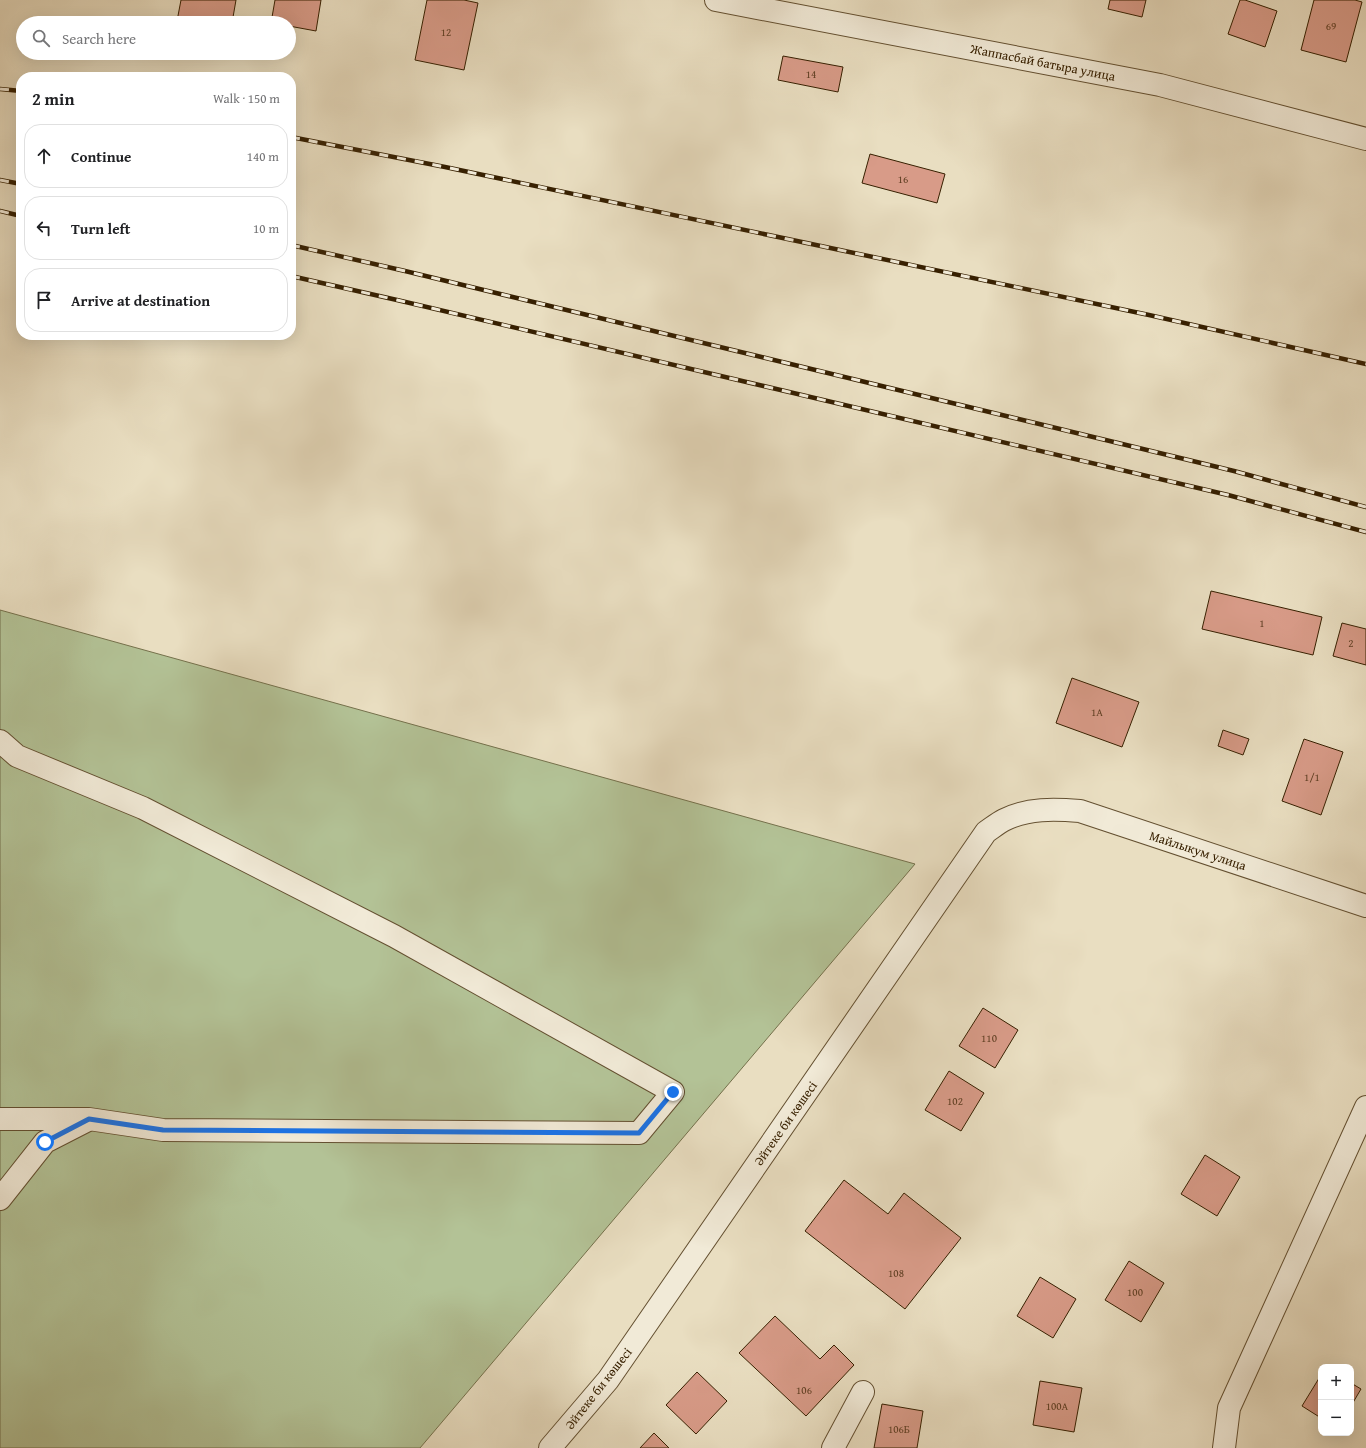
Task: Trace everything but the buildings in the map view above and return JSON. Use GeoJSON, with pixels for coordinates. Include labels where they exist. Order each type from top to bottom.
{"type":"FeatureCollection","features":[{"type":"Feature","properties":{"kind":"street","name":"Жаппасбай батыра улица"},"geometry":{"type":"LineString","coordinates":[[716,0],[1160,85],[1366,139]]}},
{"type":"Feature","properties":{"kind":"street"},"geometry":{"type":"LineString","coordinates":[[0,740],[16,756],[143,808],[394,936],[673,1092],[639,1133],[163,1130],[89,1119],[0,1119]]}},
{"type":"Feature","properties":{"kind":"street","name":"Майлыкум улица"},"geometry":{"type":"LineString","coordinates":[[1029,811],[1053,809],[1080,811],[1366,906]]}},
{"type":"Feature","properties":{"kind":"street","name":"Әйтеке би көшесі"},"geometry":{"type":"LineString","coordinates":[[550,1448],[608,1380],[986,832],[1005,820],[1029,811]]}},
{"type":"Feature","properties":{"kind":"street"},"geometry":{"type":"LineString","coordinates":[[1224,1448],[1229,1408],[1366,1107]]}},
{"type":"Feature","properties":{"kind":"street"},"geometry":{"type":"LineString","coordinates":[[0,1199],[45,1142],[89,1119]]}},
{"type":"Feature","properties":{"kind":"street"},"geometry":{"type":"LineString","coordinates":[[833,1448],[863,1392]]}},
{"type":"Feature","properties":{"kind":"green space"},"geometry":{"type":"Polygon","coordinates":[[[0,610],[915,864],[420,1448],[0,1448],[0,610]]]}},
{"type":"Feature","properties":{"kind":"railway"},"geometry":{"type":"LineString","coordinates":[[0,89],[16,91]]}},
{"type":"Feature","properties":{"kind":"railway"},"geometry":{"type":"LineString","coordinates":[[296,138],[445,167],[1149,315],[1366,364]]}},
{"type":"Feature","properties":{"kind":"railway"},"geometry":{"type":"LineString","coordinates":[[0,180],[16,183]]}},
{"type":"Feature","properties":{"kind":"railway"},"geometry":{"type":"LineString","coordinates":[[0,211],[16,215]]}},
{"type":"Feature","properties":{"kind":"railway"},"geometry":{"type":"LineString","coordinates":[[296,246],[405,271],[1234,471],[1366,507]]}},
{"type":"Feature","properties":{"kind":"railway"},"geometry":{"type":"LineString","coordinates":[[296,277],[1228,495],[1366,532]]}},
{"type":"Feature","properties":{"kind":"route"},"geometry":{"type":"LineString","coordinates":[[45,1142],[89,1119],[163,1130],[639,1133],[673,1092]]}}]}
